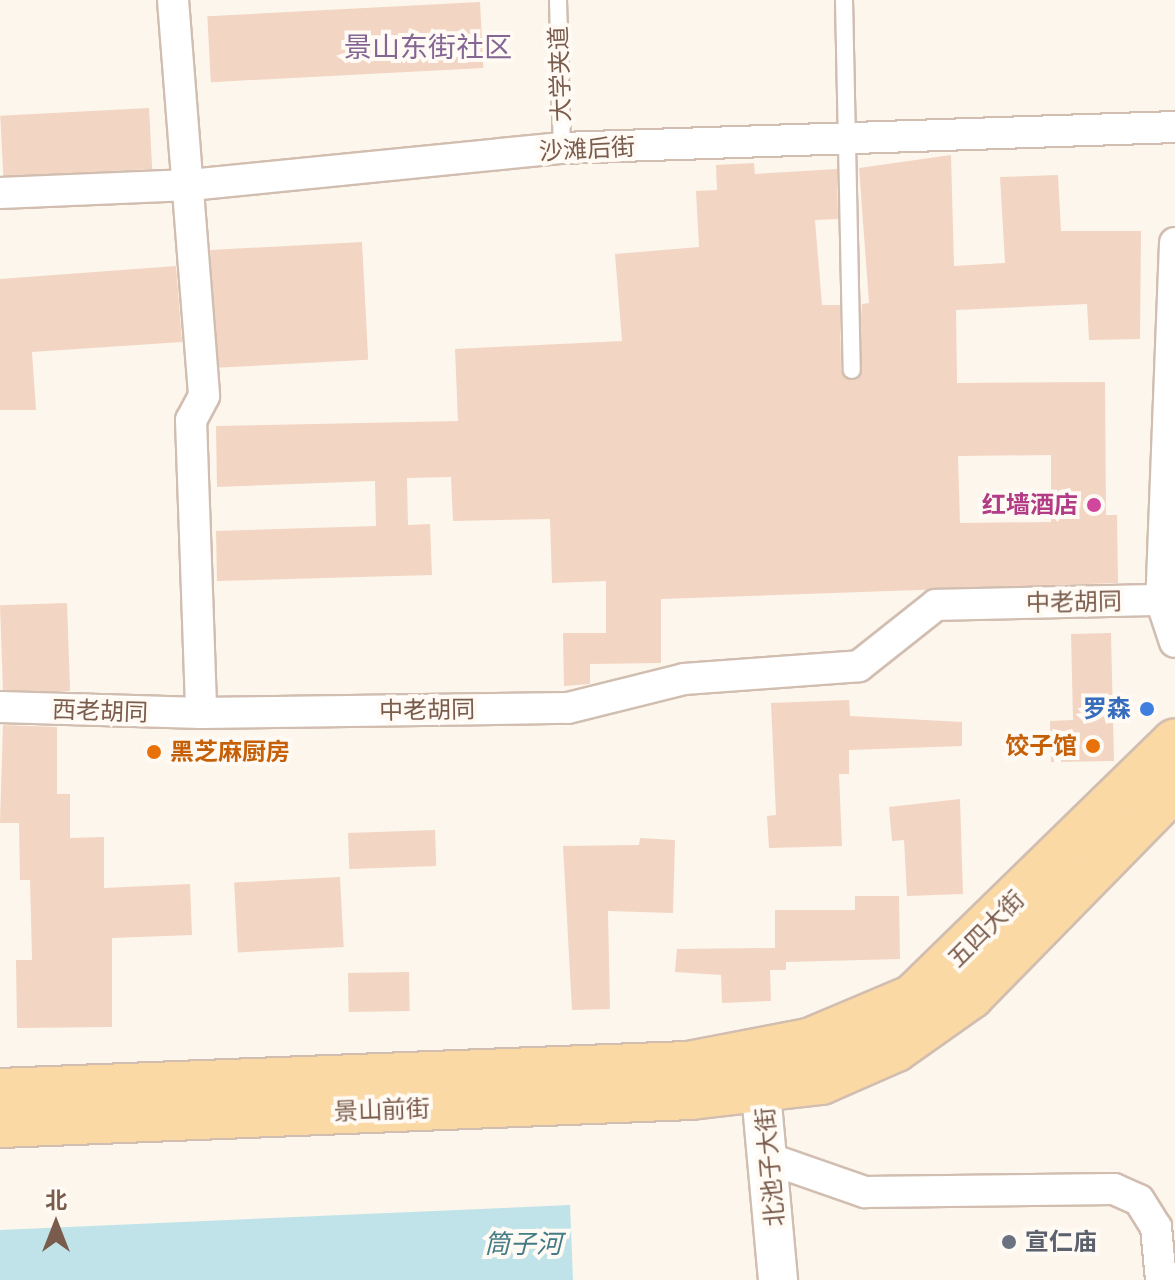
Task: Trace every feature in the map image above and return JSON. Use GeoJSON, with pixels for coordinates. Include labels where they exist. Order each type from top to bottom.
{"type":"FeatureCollection","features":[{"type":"Feature","properties":{"kind":"main road","name":"五四大街"},"geometry":{"type":"LineString","coordinates":[[760,1074],[834,1032],[913,997],[1175,741]]}},
{"type":"Feature","properties":{"kind":"main road","name":"五四大街"},"geometry":{"type":"LineString","coordinates":[[760,1074],[821,1082],[931,1028],[1175,788]]}},
{"type":"Feature","properties":{"kind":"main road","name":"景山前街"},"geometry":{"type":"LineString","coordinates":[[0,1091],[688,1064],[760,1074]]}},
{"type":"Feature","properties":{"kind":"main road","name":"景山前街"},"geometry":{"type":"LineString","coordinates":[[0,1125],[760,1074]]}},
{"type":"Feature","properties":{"kind":"street"},"geometry":{"type":"LineString","coordinates":[[173,0],[190,185],[204,396],[191,420],[201,713]]}},
{"type":"Feature","properties":{"kind":"street","name":"沙滩后街"},"geometry":{"type":"LineString","coordinates":[[0,193],[190,185],[562,148],[1175,127]]}},
{"type":"Feature","properties":{"kind":"street"},"geometry":{"type":"LineString","coordinates":[[1175,243],[1161,600],[1175,642]]}},
{"type":"Feature","properties":{"kind":"street","name":"中老胡同"},"geometry":{"type":"LineString","coordinates":[[201,713],[568,708],[684,679],[859,666],[936,605],[1161,600]]}},
{"type":"Feature","properties":{"kind":"street","name":"西老胡同"},"geometry":{"type":"LineString","coordinates":[[0,707],[201,713]]}},
{"type":"Feature","properties":{"kind":"street","name":"北池子大街"},"geometry":{"type":"LineString","coordinates":[[760,1074],[770,1159],[778,1280]]}},
{"type":"Feature","properties":{"kind":"street"},"geometry":{"type":"LineString","coordinates":[[770,1159],[865,1192],[1114,1189],[1139,1200],[1156,1227],[1161,1280]]}},
{"type":"Feature","properties":{"kind":"lane","name":"大学夹道"},"geometry":{"type":"LineString","coordinates":[[558,0],[562,148]]}},
{"type":"Feature","properties":{"kind":"lane"},"geometry":{"type":"LineString","coordinates":[[844,0],[850,140],[852,370]]}},
{"type":"Feature","properties":{"kind":"water","name":"筒子河"},"geometry":{"type":"Polygon","coordinates":[[[570,1205],[573,1280],[0,1280],[0,1230],[570,1205]]]}},
{"type":"Feature","properties":{"kind":"building"},"geometry":{"type":"Polygon","coordinates":[[[480,2],[483,68],[211,82],[207,16],[480,2]]]}},
{"type":"Feature","properties":{"kind":"building"},"geometry":{"type":"Polygon","coordinates":[[[149,108],[152,169],[3,177],[0,116],[149,108]]]}},
{"type":"Feature","properties":{"kind":"building"},"geometry":{"type":"Polygon","coordinates":[[[951,155],[954,266],[1005,263],[1000,177],[1058,175],[1061,231],[1141,231],[1140,339],[1089,340],[1087,304],[956,310],[957,383],[1105,382],[1106,515],[1117,515],[1118,583],[661,599],[661,663],[590,664],[590,684],[564,686],[563,633],[606,633],[606,581],[552,583],[550,519],[453,521],[451,477],[407,478],[408,525],[430,524],[432,575],[217,581],[216,531],[376,526],[375,481],[217,487],[216,426],[458,421],[455,349],[622,341],[615,254],[699,247],[696,191],[717,190],[716,165],[754,163],[755,174],[837,169],[838,219],[815,220],[822,305],[840,305],[841,371],[857,380],[862,304],[869,303],[859,168],[951,155]],[[1051,455],[958,456],[960,523],[1051,522],[1051,455]]]}},
{"type":"Feature","properties":{"kind":"building"},"geometry":{"type":"Polygon","coordinates":[[[362,242],[368,360],[216,368],[210,250],[362,242]]]}},
{"type":"Feature","properties":{"kind":"building"},"geometry":{"type":"Polygon","coordinates":[[[176,266],[182,342],[32,352],[36,410],[0,410],[0,279],[176,266]]]}},
{"type":"Feature","properties":{"kind":"building"},"geometry":{"type":"Polygon","coordinates":[[[67,603],[70,691],[3,693],[0,605],[67,603]]]}},
{"type":"Feature","properties":{"kind":"building"},"geometry":{"type":"Polygon","coordinates":[[[1111,633],[1114,761],[1051,762],[1050,721],[1073,720],[1071,634],[1111,633]]]}},
{"type":"Feature","properties":{"kind":"building"},"geometry":{"type":"Polygon","coordinates":[[[849,700],[850,716],[962,722],[962,746],[849,750],[849,774],[839,774],[842,846],[769,848],[767,816],[776,815],[771,703],[849,700]]]}},
{"type":"Feature","properties":{"kind":"building"},"geometry":{"type":"Polygon","coordinates":[[[3,725],[57,727],[57,794],[70,794],[70,838],[104,837],[104,888],[190,884],[192,935],[112,938],[112,1027],[17,1028],[16,960],[32,960],[30,880],[20,880],[19,823],[0,823],[3,725]]]}},
{"type":"Feature","properties":{"kind":"building"},"geometry":{"type":"Polygon","coordinates":[[[960,799],[963,894],[907,896],[904,840],[892,841],[889,807],[960,799]]]}},
{"type":"Feature","properties":{"kind":"building"},"geometry":{"type":"Polygon","coordinates":[[[435,830],[436,866],[349,869],[348,833],[435,830]]]}},
{"type":"Feature","properties":{"kind":"building"},"geometry":{"type":"Polygon","coordinates":[[[640,838],[675,840],[673,913],[608,911],[610,1009],[572,1010],[563,846],[639,845],[640,838]]]}},
{"type":"Feature","properties":{"kind":"building"},"geometry":{"type":"Polygon","coordinates":[[[340,877],[344,947],[238,952],[234,883],[340,877]]]}},
{"type":"Feature","properties":{"kind":"building"},"geometry":{"type":"Polygon","coordinates":[[[855,896],[899,896],[900,959],[786,962],[786,970],[770,970],[771,1001],[722,1003],[721,975],[675,972],[677,949],[775,948],[775,910],[855,910],[855,896]]]}},
{"type":"Feature","properties":{"kind":"building"},"geometry":{"type":"Polygon","coordinates":[[[409,972],[410,1011],[349,1012],[348,973],[409,972]]]}},
{"type":"Feature","properties":{"kind":"place","name":"红墙酒店"},"geometry":{"type":"Point","coordinates":[1094,505]}},
{"type":"Feature","properties":{"kind":"place","name":"罗森"},"geometry":{"type":"Point","coordinates":[1147,709]}},
{"type":"Feature","properties":{"kind":"place","name":"饺子馆"},"geometry":{"type":"Point","coordinates":[1093,746]}},
{"type":"Feature","properties":{"kind":"place","name":"黑芝麻厨房"},"geometry":{"type":"Point","coordinates":[154,752]}},
{"type":"Feature","properties":{"kind":"place","name":"宣仁庙"},"geometry":{"type":"Point","coordinates":[1009,1242]}},
{"type":"Feature","properties":{"kind":"district","name":"景山东街社区"},"geometry":{"type":"Point","coordinates":[428,47]}}]}
